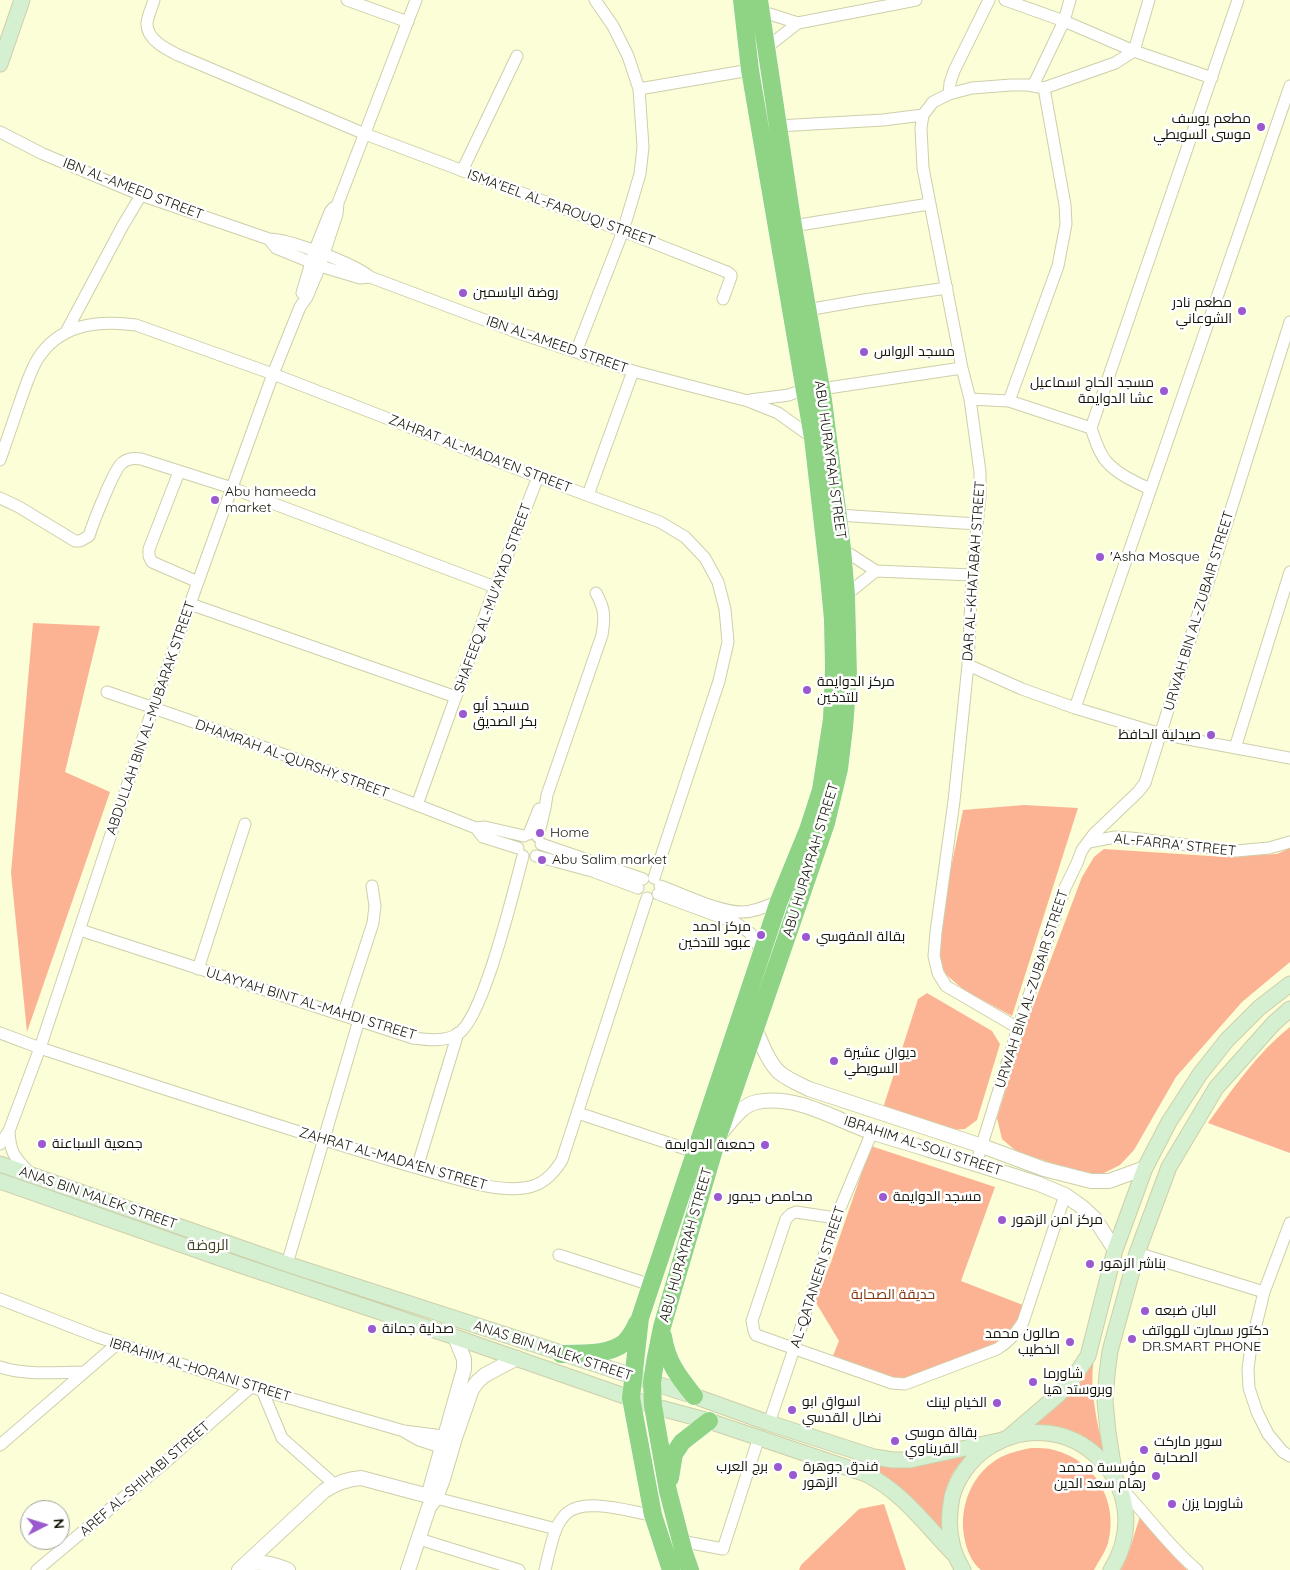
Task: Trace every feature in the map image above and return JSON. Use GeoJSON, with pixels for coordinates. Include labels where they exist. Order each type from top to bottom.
{"type":"FeatureCollection","features":[{"type":"Feature","properties":{"kind":"highway","name":"ABU HURAYRAH STREET"},"geometry":{"type":"LineString","coordinates":[[690,1570],[668,1491],[653,1406],[652,1383],[662,1326],[718,1136],[826,823],[839,769],[848,676],[846,594],[838,515],[813,389],[801,304],[750,70],[742,0]]}},
{"type":"Feature","properties":{"kind":"highway","name":"ABU HURAYRAH STREET"},"geometry":{"type":"LineString","coordinates":[[760,5],[793,226],[793,274]]}},
{"type":"Feature","properties":{"kind":"highway","name":"ABU HURAYRAH STREET"},"geometry":{"type":"LineString","coordinates":[[671,1570],[653,1515],[631,1398],[640,1318],[779,901],[808,830],[821,790],[832,718],[834,668],[833,620],[813,438],[813,389]]}},
{"type":"Feature","properties":{"kind":"highway"},"geometry":{"type":"LineString","coordinates":[[561,1354],[595,1353],[622,1344],[631,1335],[640,1318]]}},
{"type":"Feature","properties":{"kind":"highway"},"geometry":{"type":"LineString","coordinates":[[662,1326],[665,1351],[672,1367],[694,1396]]}},
{"type":"Feature","properties":{"kind":"highway"},"geometry":{"type":"LineString","coordinates":[[668,1491],[674,1454],[682,1442],[709,1421]]}},
{"type":"Feature","properties":{"kind":"main road"},"geometry":{"type":"LineString","coordinates":[[0,64],[22,0]]}},
{"type":"Feature","properties":{"kind":"main road"},"geometry":{"type":"LineString","coordinates":[[964,1570],[956,1556],[950,1534],[949,1512],[954,1490],[964,1470],[980,1454],[1004,1439],[1059,1394],[1072,1380],[1088,1356],[1115,1250],[1145,1168],[1169,1122],[1200,1074],[1227,1040],[1259,1008],[1290,984]]}},
{"type":"Feature","properties":{"kind":"main road"},"geometry":{"type":"LineString","coordinates":[[1111,1570],[1118,1560],[1124,1542],[1126,1523],[1125,1504],[1117,1482],[1106,1416],[1107,1374],[1110,1351],[1137,1253],[1169,1167],[1216,1088],[1274,1023],[1290,1009]]}},
{"type":"Feature","properties":{"kind":"main road","name":"ANAS BIN MALEK STREET"},"geometry":{"type":"LineString","coordinates":[[0,1164],[287,1264],[694,1396],[874,1457],[910,1460],[1030,1432],[1050,1433],[1070,1438],[1088,1448],[1103,1461],[1117,1482]]}},
{"type":"Feature","properties":{"kind":"main road","name":"ANAS BIN MALEK STREET"},"geometry":{"type":"LineString","coordinates":[[0,1182],[653,1406],[709,1421],[866,1474],[882,1482],[909,1505],[956,1556]]}},
{"type":"Feature","properties":{"kind":"street","name":"ISMA'EEL AL-FAROUQI STREET"},"geometry":{"type":"LineString","coordinates":[[154,0],[147,22],[148,32],[163,47],[178,55],[365,134],[727,272],[731,277],[723,299]]}},
{"type":"Feature","properties":{"kind":"street"},"geometry":{"type":"LineString","coordinates":[[347,0],[408,22]]}},
{"type":"Feature","properties":{"kind":"street","name":"ABDULLAH BIN AL-MUBARAK STREET"},"geometry":{"type":"LineString","coordinates":[[0,1144],[8,1131],[40,1048],[153,708],[273,374],[300,307],[301,295],[337,214],[338,203],[416,0]]}},
{"type":"Feature","properties":{"kind":"street"},"geometry":{"type":"LineString","coordinates":[[576,352],[623,231],[640,174],[643,147],[640,89],[613,26],[595,0]]}},
{"type":"Feature","properties":{"kind":"street"},"geometry":{"type":"LineString","coordinates":[[766,48],[798,22],[916,0]]}},
{"type":"Feature","properties":{"kind":"street"},"geometry":{"type":"LineString","coordinates":[[949,94],[954,71],[990,0]]}},
{"type":"Feature","properties":{"kind":"street"},"geometry":{"type":"LineString","coordinates":[[1005,0],[1064,21],[1134,51],[1212,78]]}},
{"type":"Feature","properties":{"kind":"street"},"geometry":{"type":"LineString","coordinates":[[1009,401],[1058,266],[1066,224],[1065,205],[1038,87],[1064,21],[1070,0]]}},
{"type":"Feature","properties":{"kind":"street"},"geometry":{"type":"LineString","coordinates":[[778,126],[883,120],[923,115],[933,102],[949,94],[972,88],[1011,85],[1038,87],[1115,63],[1134,51],[1149,0]]}},
{"type":"Feature","properties":{"kind":"street"},"geometry":{"type":"LineString","coordinates":[[1150,489],[1129,479],[1105,460],[1091,428],[1238,0]]}},
{"type":"Feature","properties":{"kind":"street"},"geometry":{"type":"LineString","coordinates":[[760,5],[798,22]]}},
{"type":"Feature","properties":{"kind":"street"},"geometry":{"type":"LineString","coordinates":[[462,172],[517,56]]}},
{"type":"Feature","properties":{"kind":"street"},"geometry":{"type":"LineString","coordinates":[[640,89],[750,70]]}},
{"type":"Feature","properties":{"kind":"street"},"geometry":{"type":"LineString","coordinates":[[1075,708],[1290,86]]}},
{"type":"Feature","properties":{"kind":"street","name":"DAR AL-KHATABAH STREET"},"geometry":{"type":"LineString","coordinates":[[923,115],[921,128],[923,168],[970,400],[980,472],[980,497],[972,575],[968,665],[954,801],[934,956],[938,974],[946,986],[1018,1028]]}},
{"type":"Feature","properties":{"kind":"street","name":"IBN AL-AMEED STREET"},"geometry":{"type":"LineString","coordinates":[[0,132],[42,154],[141,195],[269,239],[276,248],[318,259],[360,278],[370,277],[522,334],[633,371],[748,401],[778,413],[813,438]]}},
{"type":"Feature","properties":{"kind":"street"},"geometry":{"type":"LineString","coordinates":[[66,332],[122,226],[141,195]]}},
{"type":"Feature","properties":{"kind":"street"},"geometry":{"type":"LineString","coordinates":[[793,226],[929,204]]}},
{"type":"Feature","properties":{"kind":"street"},"geometry":{"type":"LineString","coordinates":[[801,304],[864,300],[947,288]]}},
{"type":"Feature","properties":{"kind":"street","name":"ZAHRAT AL-MADA'EN STREET"},"geometry":{"type":"LineString","coordinates":[[0,460],[30,375],[38,359],[49,344],[66,332],[97,323],[113,322],[136,325],[273,374],[538,477],[660,522],[685,537],[705,558],[718,582],[725,609],[728,642],[719,681],[651,885],[651,898],[647,898],[578,1113],[556,1171],[546,1180],[535,1186],[515,1188],[486,1187],[417,1168],[323,1140],[40,1048],[0,1033]]}},
{"type":"Feature","properties":{"kind":"street","name":"URWAH BIN AL-ZUBAIR STREET"},"geometry":{"type":"LineString","coordinates":[[976,1164],[1018,1028],[1065,888],[1082,850],[1109,819],[1145,783],[1290,322]]}},
{"type":"Feature","properties":{"kind":"street","name":"IBN AL-AMEED STREET"},"geometry":{"type":"LineString","coordinates":[[748,401],[782,397],[813,389],[962,368]]}},
{"type":"Feature","properties":{"kind":"street"},"geometry":{"type":"LineString","coordinates":[[588,495],[633,371]]}},
{"type":"Feature","properties":{"kind":"street"},"geometry":{"type":"LineString","coordinates":[[970,400],[1009,401],[1091,428]]}},
{"type":"Feature","properties":{"kind":"street"},"geometry":{"type":"LineString","coordinates":[[0,498],[19,507],[75,541],[85,540],[89,536],[117,468],[122,463],[134,458],[232,488],[495,587]]}},
{"type":"Feature","properties":{"kind":"street"},"geometry":{"type":"LineString","coordinates":[[179,472],[149,549],[149,556],[152,562],[198,582]]}},
{"type":"Feature","properties":{"kind":"street","name":"SHAFEEQ AL-MU'AYAD STREET"},"geometry":{"type":"LineString","coordinates":[[417,805],[495,587],[538,477]]}},
{"type":"Feature","properties":{"kind":"street"},"geometry":{"type":"LineString","coordinates":[[838,515],[977,524]]}},
{"type":"Feature","properties":{"kind":"street"},"geometry":{"type":"LineString","coordinates":[[842,549],[876,571],[972,575]]}},
{"type":"Feature","properties":{"kind":"street"},"geometry":{"type":"LineString","coordinates":[[846,594],[876,571]]}},
{"type":"Feature","properties":{"kind":"street"},"geometry":{"type":"LineString","coordinates":[[1235,748],[1290,572]]}},
{"type":"Feature","properties":{"kind":"street"},"geometry":{"type":"LineString","coordinates":[[527,854],[539,853],[533,838],[545,808],[547,795],[602,635],[605,619],[603,605],[596,593]]}},
{"type":"Feature","properties":{"kind":"street"},"geometry":{"type":"LineString","coordinates":[[190,604],[456,697]]}},
{"type":"Feature","properties":{"kind":"street"},"geometry":{"type":"LineString","coordinates":[[968,665],[1022,689],[1075,708],[1161,734],[1290,758]]}},
{"type":"Feature","properties":{"kind":"street","name":"DHAMRAH AL-QURSHY STREET"},"geometry":{"type":"LineString","coordinates":[[107,692],[417,805],[476,828],[483,836],[527,854],[651,885],[720,908],[741,912],[752,911],[779,901]]}},
{"type":"Feature","properties":{"kind":"street"},"geometry":{"type":"LineString","coordinates":[[198,969],[245,824]]}},
{"type":"Feature","properties":{"kind":"street","name":"DHAMRAH AL-QURSHY STREET"},"geometry":{"type":"LineString","coordinates":[[476,828],[485,827],[533,838],[651,885],[736,923],[750,933],[762,952]]}},
{"type":"Feature","properties":{"kind":"street","name":"AL-FARRA' STREET"},"geometry":{"type":"LineString","coordinates":[[1089,842],[1115,837],[1236,851],[1269,848],[1290,842]]}},
{"type":"Feature","properties":{"kind":"street"},"geometry":{"type":"LineString","coordinates":[[527,854],[519,843],[533,838]]}},
{"type":"Feature","properties":{"kind":"street"},"geometry":{"type":"LineString","coordinates":[[417,1168],[458,1033],[474,1013],[481,996],[527,854]]}},
{"type":"Feature","properties":{"kind":"street"},"geometry":{"type":"LineString","coordinates":[[343,1014],[373,923],[375,906],[372,886]]}},
{"type":"Feature","properties":{"kind":"street","name":"ULAYYAH BINT AL-MAHDI STREET"},"geometry":{"type":"LineString","coordinates":[[80,930],[414,1038],[429,1041],[446,1039],[458,1033]]}},
{"type":"Feature","properties":{"kind":"street"},"geometry":{"type":"LineString","coordinates":[[287,1264],[360,1020]]}},
{"type":"Feature","properties":{"kind":"street","name":"IBRAHIM AL-SOLI STREET"},"geometry":{"type":"LineString","coordinates":[[756,1030],[771,1061],[779,1072],[809,1089],[982,1146],[1044,1169],[1091,1181],[1109,1181],[1145,1168]]}},
{"type":"Feature","properties":{"kind":"street","name":"IBRAHIM AL-SOLI STREET"},"geometry":{"type":"LineString","coordinates":[[718,1136],[746,1106],[756,1102],[788,1103],[811,1108],[872,1132],[1039,1184],[1065,1195],[1095,1219],[1115,1250]]}},
{"type":"Feature","properties":{"kind":"street"},"geometry":{"type":"LineString","coordinates":[[578,1113],[695,1152]]}},
{"type":"Feature","properties":{"kind":"street"},"geometry":{"type":"LineString","coordinates":[[8,1131],[12,1153],[31,1175]]}},
{"type":"Feature","properties":{"kind":"street","name":"AL-QATANEEN STREET"},"geometry":{"type":"LineString","coordinates":[[769,1423],[836,1218],[872,1132]]}},
{"type":"Feature","properties":{"kind":"street"},"geometry":{"type":"LineString","coordinates":[[836,1218],[796,1212],[786,1219],[752,1321],[756,1335],[897,1384],[912,1383],[1008,1343],[1022,1322],[1065,1195]]}},
{"type":"Feature","properties":{"kind":"street"},"geometry":{"type":"LineString","coordinates":[[1290,1223],[1264,1292],[1251,1346],[1248,1368],[1249,1388],[1257,1412],[1268,1434],[1283,1452],[1290,1456]]}},
{"type":"Feature","properties":{"kind":"street"},"geometry":{"type":"LineString","coordinates":[[1137,1253],[1264,1292]]}},
{"type":"Feature","properties":{"kind":"street"},"geometry":{"type":"LineString","coordinates":[[559,1255],[651,1285]]}},
{"type":"Feature","properties":{"kind":"street","name":"IBRAHIM AL-HORANI STREET"},"geometry":{"type":"LineString","coordinates":[[0,1299],[117,1344],[256,1389],[448,1443]]}},
{"type":"Feature","properties":{"kind":"street"},"geometry":{"type":"LineString","coordinates":[[408,1570],[448,1443],[464,1368],[464,1359],[456,1337]]}},
{"type":"Feature","properties":{"kind":"street"},"geometry":{"type":"LineString","coordinates":[[0,1444],[117,1344]]}},
{"type":"Feature","properties":{"kind":"street"},"geometry":{"type":"LineString","coordinates":[[448,1443],[472,1389],[478,1381],[485,1375],[517,1358]]}},
{"type":"Feature","properties":{"kind":"street"},"geometry":{"type":"LineString","coordinates":[[0,1368],[25,1372],[84,1372]]}},
{"type":"Feature","properties":{"kind":"street"},"geometry":{"type":"LineString","coordinates":[[256,1389],[282,1438],[334,1484]]}},
{"type":"Feature","properties":{"kind":"street","name":"AREF AL-SHIHABI STREET"},"geometry":{"type":"LineString","coordinates":[[38,1570],[256,1389]]}},
{"type":"Feature","properties":{"kind":"street"},"geometry":{"type":"LineString","coordinates":[[681,1541],[723,1550],[759,1437]]}},
{"type":"Feature","properties":{"kind":"street"},"geometry":{"type":"LineString","coordinates":[[243,1567],[324,1491],[334,1484],[350,1479],[361,1478],[431,1500],[556,1529]]}},
{"type":"Feature","properties":{"kind":"street"},"geometry":{"type":"LineString","coordinates":[[1117,1482],[1182,1558],[1197,1570]]}},
{"type":"Feature","properties":{"kind":"street"},"geometry":{"type":"LineString","coordinates":[[545,1570],[556,1529],[566,1514],[575,1508],[588,1506],[653,1515]]}},
{"type":"Feature","properties":{"kind":"street"},"geometry":{"type":"LineString","coordinates":[[418,1539],[520,1570]]}},
{"type":"Feature","properties":{"kind":"street"},"geometry":{"type":"LineString","coordinates":[[243,1567],[258,1562],[288,1570]]}},
{"type":"Feature","properties":{"kind":"green space"},"geometry":{"type":"Polygon","coordinates":[[[33,623],[100,626],[65,772],[110,792],[27,1032],[11,873],[33,623]]]}},
{"type":"Feature","properties":{"kind":"green space"},"geometry":{"type":"Polygon","coordinates":[[[1024,805],[1078,808],[1012,1016],[964,990],[943,972],[939,953],[944,901],[963,810],[1024,805]]]}},
{"type":"Feature","properties":{"kind":"green space"},"geometry":{"type":"Polygon","coordinates":[[[1290,848],[1290,962],[1242,1002],[1176,1077],[1134,1150],[1120,1165],[1100,1175],[1066,1168],[1016,1151],[1002,1139],[997,1118],[1026,1025],[1082,877],[1094,857],[1104,849],[1225,857],[1277,854],[1290,848]]]}},
{"type":"Feature","properties":{"kind":"green space"},"geometry":{"type":"Polygon","coordinates":[[[927,993],[992,1031],[1000,1044],[977,1120],[965,1129],[951,1130],[883,1108],[918,999],[927,993]]]}},
{"type":"Feature","properties":{"kind":"green space"},"geometry":{"type":"Polygon","coordinates":[[[1290,1027],[1290,1153],[1208,1123],[1256,1060],[1290,1027]]]}},
{"type":"Feature","properties":{"kind":"green space","name":"حديقة الصحابة"},"geometry":{"type":"Polygon","coordinates":[[[871,1146],[995,1187],[961,1281],[1028,1307],[999,1352],[898,1380],[832,1358],[839,1341],[815,1301],[831,1262],[871,1146]]]}},
{"type":"Feature","properties":{"kind":"green space"},"geometry":{"type":"Polygon","coordinates":[[[1094,1358],[1093,1393],[1104,1452],[1088,1442],[1046,1426],[1029,1426],[1064,1400],[1084,1376],[1094,1358]]]}},
{"type":"Feature","properties":{"kind":"green space"},"geometry":{"type":"Polygon","coordinates":[[[1031,1448],[1051,1449],[1069,1455],[1092,1473],[1107,1498],[1111,1528],[1107,1547],[1094,1570],[981,1570],[972,1559],[965,1541],[963,1524],[966,1501],[970,1490],[991,1463],[1008,1454],[1031,1448]]]}},
{"type":"Feature","properties":{"kind":"green space"},"geometry":{"type":"Polygon","coordinates":[[[969,1453],[954,1471],[947,1487],[944,1503],[944,1536],[857,1463],[895,1466],[969,1453]]]}},
{"type":"Feature","properties":{"kind":"green space"},"geometry":{"type":"Polygon","coordinates":[[[884,1504],[906,1570],[799,1570],[801,1565],[859,1509],[884,1504]]]}},
{"type":"Feature","properties":{"kind":"green space"},"geometry":{"type":"Polygon","coordinates":[[[1140,1516],[1187,1570],[1121,1570],[1130,1549],[1140,1516]]]}},
{"type":"Feature","properties":{"kind":"place","name":"مطعم يوسف موسى السويطي"},"geometry":{"type":"Point","coordinates":[1261,127]}},
{"type":"Feature","properties":{"kind":"place","name":"روضة الياسمين"},"geometry":{"type":"Point","coordinates":[463,293]}},
{"type":"Feature","properties":{"kind":"place","name":"مطعم نادر الشوعاني"},"geometry":{"type":"Point","coordinates":[1242,311]}},
{"type":"Feature","properties":{"kind":"place","name":"مسجد الرواس"},"geometry":{"type":"Point","coordinates":[864,352]}},
{"type":"Feature","properties":{"kind":"place","name":"مسجد الحاج اسماعيل عشا الدوايمة"},"geometry":{"type":"Point","coordinates":[1164,391]}},
{"type":"Feature","properties":{"kind":"place","name":"Abu hameeda market"},"geometry":{"type":"Point","coordinates":[215,500]}},
{"type":"Feature","properties":{"kind":"place","name":"'Asha Mosque"},"geometry":{"type":"Point","coordinates":[1100,557]}},
{"type":"Feature","properties":{"kind":"place","name":"مركز الدوايمة للتدخين"},"geometry":{"type":"Point","coordinates":[807,690]}},
{"type":"Feature","properties":{"kind":"place","name":"مسجد أبو بكر الصديق"},"geometry":{"type":"Point","coordinates":[463,714]}},
{"type":"Feature","properties":{"kind":"place","name":"صيدلية الحافظ"},"geometry":{"type":"Point","coordinates":[1211,735]}},
{"type":"Feature","properties":{"kind":"place","name":"Home"},"geometry":{"type":"Point","coordinates":[540,833]}},
{"type":"Feature","properties":{"kind":"place","name":"Abu Salim market"},"geometry":{"type":"Point","coordinates":[542,860]}},
{"type":"Feature","properties":{"kind":"place","name":"مركز احمد عبود للتدخين"},"geometry":{"type":"Point","coordinates":[761,935]}},
{"type":"Feature","properties":{"kind":"place","name":"بقالة المقوسي"},"geometry":{"type":"Point","coordinates":[806,937]}},
{"type":"Feature","properties":{"kind":"place","name":"ديوان عشيرة السويطي"},"geometry":{"type":"Point","coordinates":[834,1061]}},
{"type":"Feature","properties":{"kind":"place","name":"جمعية السباعنة"},"geometry":{"type":"Point","coordinates":[42,1144]}},
{"type":"Feature","properties":{"kind":"place","name":"جمعية الدوايمة"},"geometry":{"type":"Point","coordinates":[765,1145]}},
{"type":"Feature","properties":{"kind":"place","name":"محامص حيمور"},"geometry":{"type":"Point","coordinates":[718,1197]}},
{"type":"Feature","properties":{"kind":"place","name":"مسجد الدوايمة"},"geometry":{"type":"Point","coordinates":[883,1197]}},
{"type":"Feature","properties":{"kind":"place","name":"مركز امن الزهور"},"geometry":{"type":"Point","coordinates":[1002,1220]}},
{"type":"Feature","properties":{"kind":"place","name":"بناشر الزهور"},"geometry":{"type":"Point","coordinates":[1090,1264]}},
{"type":"Feature","properties":{"kind":"place","name":"البان ضبعه"},"geometry":{"type":"Point","coordinates":[1145,1311]}},
{"type":"Feature","properties":{"kind":"place","name":"صدلية جمانة"},"geometry":{"type":"Point","coordinates":[372,1329]}},
{"type":"Feature","properties":{"kind":"place","name":"دكتور سمارت للهواتف DR.SMART PHONE"},"geometry":{"type":"Point","coordinates":[1132,1339]}},
{"type":"Feature","properties":{"kind":"place","name":"صالون محمد الخطيب"},"geometry":{"type":"Point","coordinates":[1070,1342]}},
{"type":"Feature","properties":{"kind":"place","name":"شاورما وبروستد هيا"},"geometry":{"type":"Point","coordinates":[1033,1382]}},
{"type":"Feature","properties":{"kind":"place","name":"الخيام لينك"},"geometry":{"type":"Point","coordinates":[997,1403]}},
{"type":"Feature","properties":{"kind":"place","name":"اسواق ابو نضال القدسي"},"geometry":{"type":"Point","coordinates":[792,1410]}},
{"type":"Feature","properties":{"kind":"place","name":"بقالة موسى القريناوي"},"geometry":{"type":"Point","coordinates":[895,1441]}},
{"type":"Feature","properties":{"kind":"place","name":"سوبر ماركت الصحابة"},"geometry":{"type":"Point","coordinates":[1144,1450]}},
{"type":"Feature","properties":{"kind":"place","name":"برج العرب"},"geometry":{"type":"Point","coordinates":[778,1467]}},
{"type":"Feature","properties":{"kind":"place","name":"فندق جوهرة الزهور"},"geometry":{"type":"Point","coordinates":[793,1475]}},
{"type":"Feature","properties":{"kind":"place","name":"مؤسسة محمد رهام سعد الدين"},"geometry":{"type":"Point","coordinates":[1156,1476]}},
{"type":"Feature","properties":{"kind":"place","name":"شاورما يزن"},"geometry":{"type":"Point","coordinates":[1172,1504]}},
{"type":"Feature","properties":{"kind":"district","name":"الروضة"},"geometry":{"type":"Point","coordinates":[208,1245]}}]}
